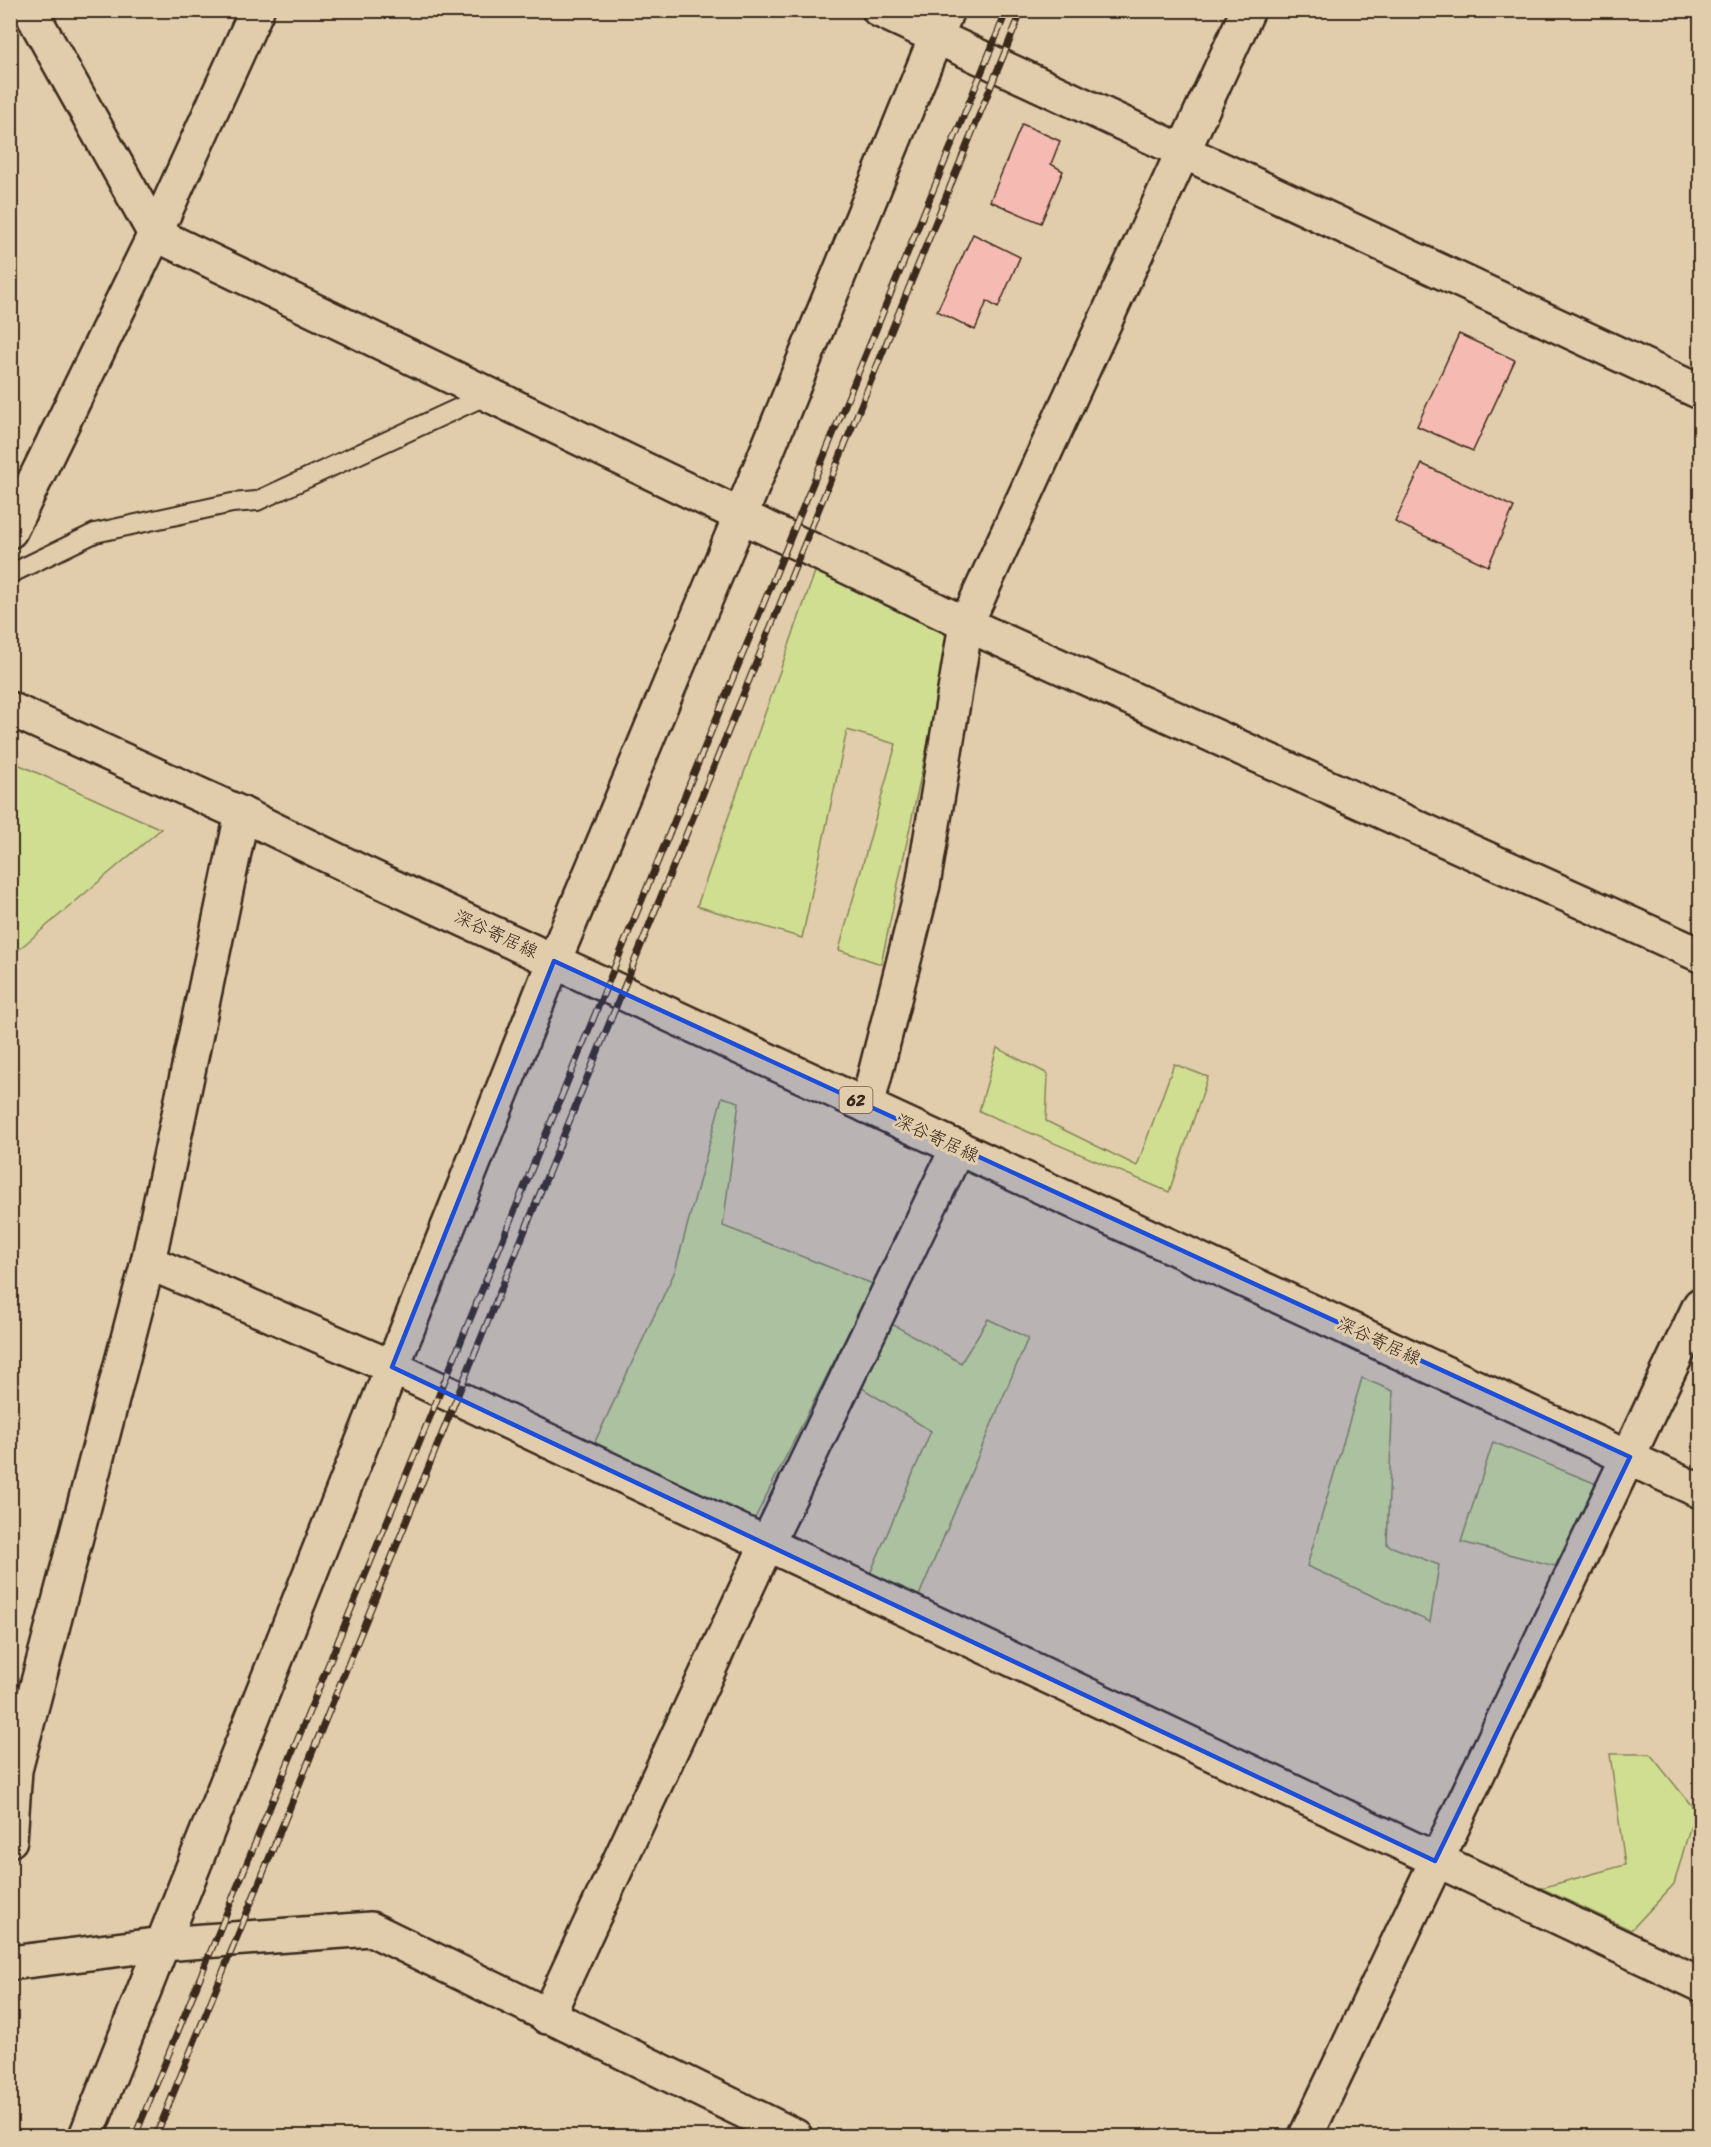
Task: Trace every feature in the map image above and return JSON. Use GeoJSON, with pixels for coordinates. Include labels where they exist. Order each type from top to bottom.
{"type":"FeatureCollection","features":[{"type":"Feature","properties":{"kind":"street"},"geometry":{"type":"LineString","coordinates":[[30,10],[155,234],[966,624],[1701,955]]}},
{"type":"Feature","properties":{"kind":"street"},"geometry":{"type":"LineString","coordinates":[[10,531],[155,234],[257,10]]}},
{"type":"Feature","properties":{"kind":"street"},"geometry":{"type":"LineString","coordinates":[[879,10],[942,24],[1182,152],[1701,392]]}},
{"type":"Feature","properties":{"kind":"street"},"geometry":{"type":"LineString","coordinates":[[867,1106],[923,885],[966,624],[1248,10]]}},
{"type":"Feature","properties":{"kind":"street"},"geometry":{"type":"LineString","coordinates":[[86,2136],[554,961],[740,517],[942,24]]}},
{"type":"Feature","properties":{"kind":"street","name":"深谷寄居線"},"geometry":{"type":"LineString","coordinates":[[10,709],[242,814],[554,961],[1701,1491]]}},
{"type":"Feature","properties":{"kind":"street"},"geometry":{"type":"LineString","coordinates":[[10,1840],[13,1769],[148,1262],[242,814]]}},
{"type":"Feature","properties":{"kind":"street"},"geometry":{"type":"LineString","coordinates":[[547,2017],[767,1544],[958,1147]]}},
{"type":"Feature","properties":{"kind":"street"},"geometry":{"type":"LineString","coordinates":[[148,1262],[392,1367],[1435,1861],[1701,1984]]}},
{"type":"Feature","properties":{"kind":"street"},"geometry":{"type":"LineString","coordinates":[[1306,2136],[1701,1305]]}},
{"type":"Feature","properties":{"kind":"street"},"geometry":{"type":"LineString","coordinates":[[10,1964],[163,1944],[371,1929],[547,2017],[795,2136]]}},
{"type":"Feature","properties":{"kind":"lane"},"geometry":{"type":"LineString","coordinates":[[10,574],[95,533],[232,503],[256,501],[487,395]]}},
{"type":"Feature","properties":{"kind":"highlighted area"},"geometry":{"type":"Polygon","coordinates":[[[554,961],[1630,1457],[1435,1861],[392,1367],[554,961]]]}},
{"type":"Feature","properties":{"kind":"green space"},"geometry":{"type":"Polygon","coordinates":[[[816,569],[952,629],[881,964],[839,950],[896,744],[847,730],[802,938],[697,906],[816,569]]]}},
{"type":"Feature","properties":{"kind":"green space"},"geometry":{"type":"Polygon","coordinates":[[[11,761],[161,829],[11,956],[11,761]]]}},
{"type":"Feature","properties":{"kind":"green space"},"geometry":{"type":"Polygon","coordinates":[[[997,1048],[1048,1074],[1046,1121],[1137,1166],[1174,1064],[1208,1077],[1169,1192],[979,1111],[997,1048]]]}},
{"type":"Feature","properties":{"kind":"green space"},"geometry":{"type":"Polygon","coordinates":[[[722,1097],[739,1102],[723,1226],[873,1284],[753,1522],[593,1446],[675,1271],[722,1097]]]}},
{"type":"Feature","properties":{"kind":"green space"},"geometry":{"type":"Polygon","coordinates":[[[988,1319],[1028,1338],[918,1598],[870,1574],[931,1431],[862,1388],[892,1324],[961,1363],[988,1319]]]}},
{"type":"Feature","properties":{"kind":"green space"},"geometry":{"type":"Polygon","coordinates":[[[1362,1378],[1393,1391],[1387,1545],[1439,1565],[1430,1622],[1307,1566],[1362,1378]]]}},
{"type":"Feature","properties":{"kind":"green space"},"geometry":{"type":"Polygon","coordinates":[[[1493,1442],[1599,1485],[1555,1566],[1461,1542],[1493,1442]]]}},
{"type":"Feature","properties":{"kind":"green space"},"geometry":{"type":"Polygon","coordinates":[[[1610,1754],[1650,1754],[1695,1810],[1674,1884],[1631,1930],[1541,1888],[1625,1865],[1610,1754]]]}},
{"type":"Feature","properties":{"kind":"building"},"geometry":{"type":"Polygon","coordinates":[[[1022,124],[1060,141],[1051,164],[1063,171],[1041,223],[990,201],[1022,124]]]}},
{"type":"Feature","properties":{"kind":"building"},"geometry":{"type":"Polygon","coordinates":[[[973,234],[1020,257],[998,308],[987,301],[975,330],[937,311],[973,234]]]}},
{"type":"Feature","properties":{"kind":"building"},"geometry":{"type":"Polygon","coordinates":[[[1459,334],[1515,360],[1473,451],[1417,426],[1459,334]]]}},
{"type":"Feature","properties":{"kind":"building"},"geometry":{"type":"Polygon","coordinates":[[[1422,464],[1514,507],[1488,566],[1395,522],[1422,464]]]}},
{"type":"Feature","properties":{"kind":"railway"},"geometry":{"type":"LineString","coordinates":[[135,2136],[1007,10]]}},
{"type":"Feature","properties":{"kind":"railway"},"geometry":{"type":"LineString","coordinates":[[156,2136],[1022,10]]}}]}
